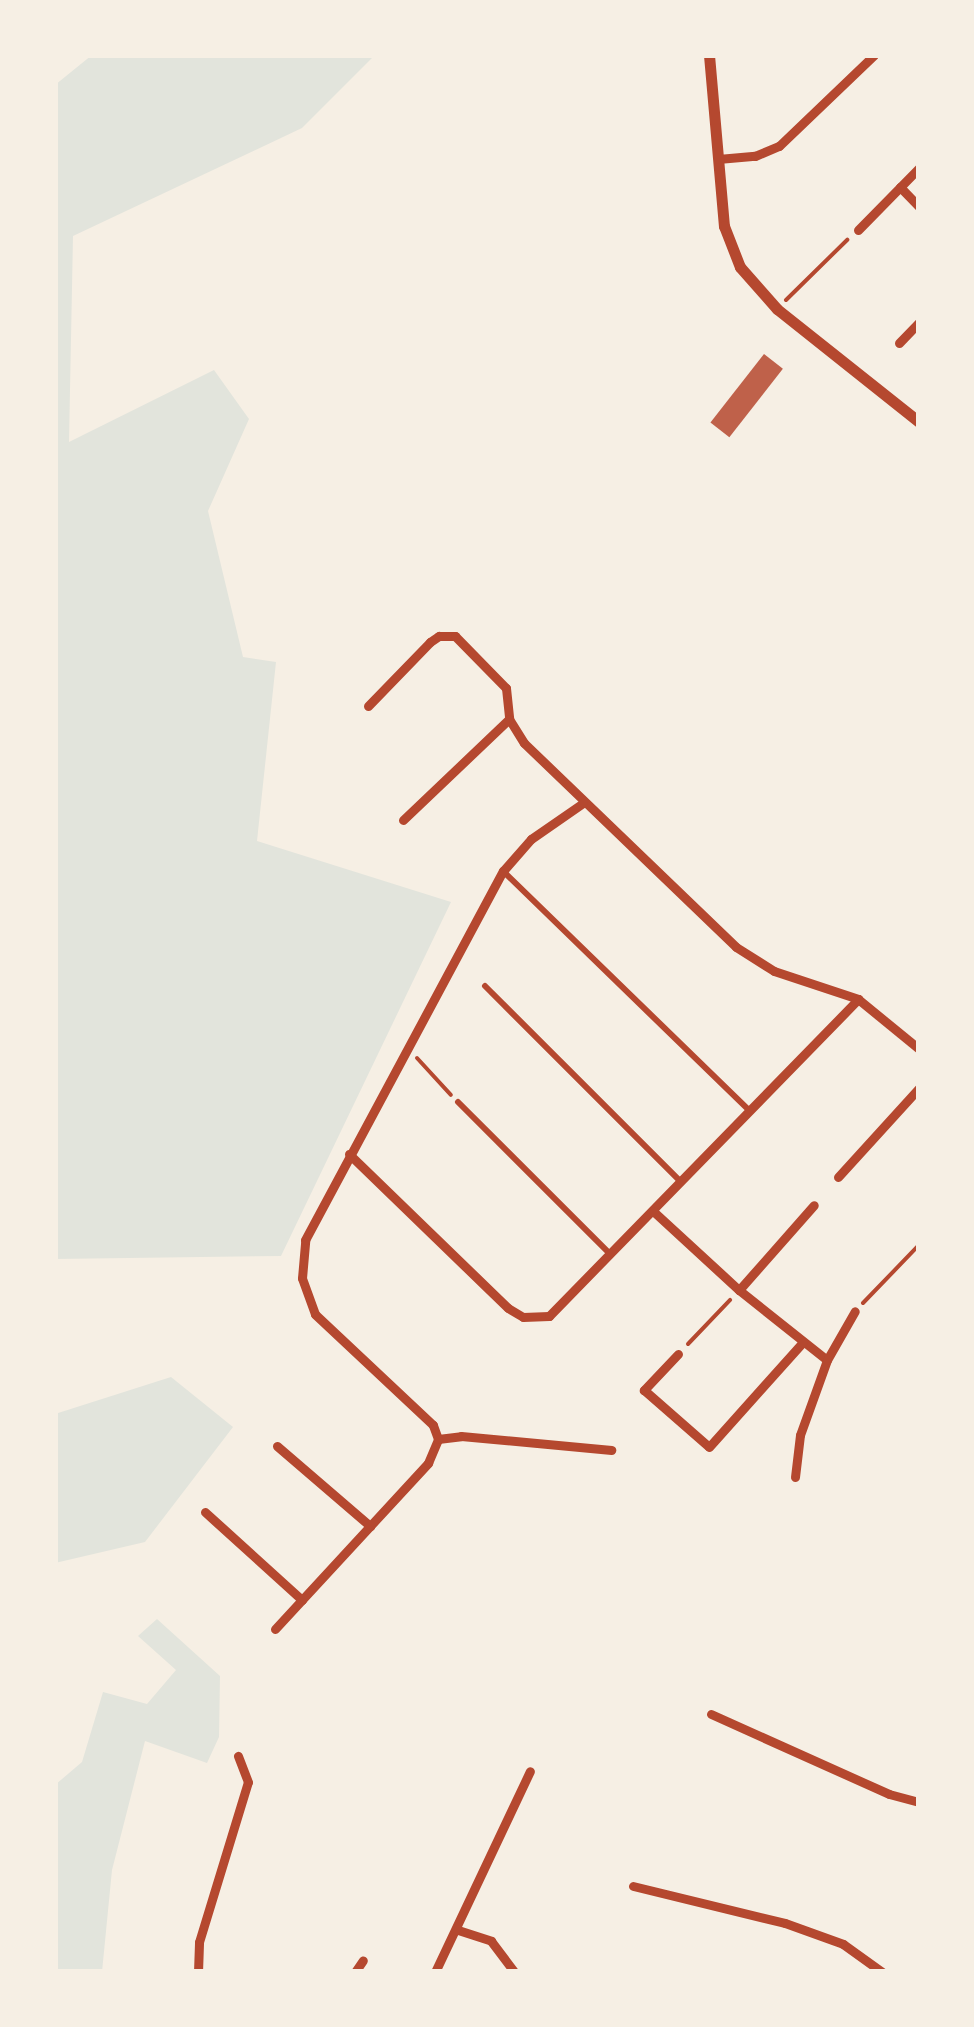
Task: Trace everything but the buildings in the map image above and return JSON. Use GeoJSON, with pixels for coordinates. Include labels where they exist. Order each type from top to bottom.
{"type":"FeatureCollection","features":[{"type":"Feature","properties":{"kind":"street"},"geometry":{"type":"LineString","coordinates":[[709,55],[730,247],[747,276],[777,309],[919,422]]}},
{"type":"Feature","properties":{"kind":"street"},"geometry":{"type":"LineString","coordinates":[[718,159],[755,156],[778,146],[874,55]]}},
{"type":"Feature","properties":{"kind":"street"},"geometry":{"type":"LineString","coordinates":[[858,230],[919,168]]}},
{"type":"Feature","properties":{"kind":"street"},"geometry":{"type":"LineString","coordinates":[[900,187],[919,207]]}},
{"type":"Feature","properties":{"kind":"street"},"geometry":{"type":"LineString","coordinates":[[899,343],[919,322]]}},
{"type":"Feature","properties":{"kind":"street"},"geometry":{"type":"LineString","coordinates":[[368,706],[430,642],[447,634],[462,640],[506,688],[509,719],[524,744],[754,961],[858,999],[919,1049]]}},
{"type":"Feature","properties":{"kind":"street"},"geometry":{"type":"LineString","coordinates":[[403,820],[509,719]]}},
{"type":"Feature","properties":{"kind":"street"},"geometry":{"type":"LineString","coordinates":[[275,1629],[428,1463],[438,1439],[432,1424],[314,1314],[304,1294],[305,1240],[503,871],[532,839],[583,803]]}},
{"type":"Feature","properties":{"kind":"street"},"geometry":{"type":"LineString","coordinates":[[503,871],[748,1109]]}},
{"type":"Feature","properties":{"kind":"street"},"geometry":{"type":"LineString","coordinates":[[485,986],[680,1181]]}},
{"type":"Feature","properties":{"kind":"street"},"geometry":{"type":"LineString","coordinates":[[349,1154],[508,1308],[522,1316],[539,1318],[559,1310],[748,1109],[858,999]]}},
{"type":"Feature","properties":{"kind":"street"},"geometry":{"type":"LineString","coordinates":[[838,1178],[919,1088]]}},
{"type":"Feature","properties":{"kind":"street"},"geometry":{"type":"LineString","coordinates":[[458,1102],[612,1256]]}},
{"type":"Feature","properties":{"kind":"street"},"geometry":{"type":"LineString","coordinates":[[739,1290],[814,1204]]}},
{"type":"Feature","properties":{"kind":"street"},"geometry":{"type":"LineString","coordinates":[[652,1211],[739,1290],[827,1360]]}},
{"type":"Feature","properties":{"kind":"street"},"geometry":{"type":"LineString","coordinates":[[795,1478],[800,1434],[827,1360],[854,1311]]}},
{"type":"Feature","properties":{"kind":"street"},"geometry":{"type":"LineString","coordinates":[[678,1354],[644,1390],[709,1446],[803,1342]]}},
{"type":"Feature","properties":{"kind":"street"},"geometry":{"type":"LineString","coordinates":[[438,1439],[461,1436],[611,1450]]}},
{"type":"Feature","properties":{"kind":"street"},"geometry":{"type":"LineString","coordinates":[[277,1446],[370,1526]]}},
{"type":"Feature","properties":{"kind":"street"},"geometry":{"type":"LineString","coordinates":[[204,1512],[302,1600]]}},
{"type":"Feature","properties":{"kind":"street"},"geometry":{"type":"LineString","coordinates":[[711,1714],[838,1772],[919,1802]]}},
{"type":"Feature","properties":{"kind":"street"},"geometry":{"type":"LineString","coordinates":[[198,1972],[198,1942],[248,1782],[238,1756]]}},
{"type":"Feature","properties":{"kind":"street"},"geometry":{"type":"LineString","coordinates":[[436,1972],[530,1771]]}},
{"type":"Feature","properties":{"kind":"street"},"geometry":{"type":"LineString","coordinates":[[633,1886],[785,1923],[843,1944],[882,1972]]}},
{"type":"Feature","properties":{"kind":"street"},"geometry":{"type":"LineString","coordinates":[[458,1930],[491,1942],[514,1972]]}},
{"type":"Feature","properties":{"kind":"street"},"geometry":{"type":"LineString","coordinates":[[355,1972],[363,1960]]}},
{"type":"Feature","properties":{"kind":"path"},"geometry":{"type":"LineString","coordinates":[[777,309],[858,230]]}},
{"type":"Feature","properties":{"kind":"path"},"geometry":{"type":"LineString","coordinates":[[407,1046],[458,1102]]}},
{"type":"Feature","properties":{"kind":"path"},"geometry":{"type":"LineString","coordinates":[[854,1311],[919,1245]]}},
{"type":"Feature","properties":{"kind":"path"},"geometry":{"type":"LineString","coordinates":[[678,1354],[739,1290]]}},
{"type":"Feature","properties":{"kind":"shaded area"},"geometry":{"type":"Polygon","coordinates":[[[92,55],[375,55],[302,128],[73,236],[69,442],[214,370],[249,419],[208,511],[243,657],[276,662],[257,841],[451,902],[281,1256],[55,1259],[55,85],[92,55]]]}},
{"type":"Feature","properties":{"kind":"shaded area"},"geometry":{"type":"Polygon","coordinates":[[[171,1377],[233,1427],[145,1542],[55,1563],[55,1414],[171,1377]]]}},
{"type":"Feature","properties":{"kind":"shaded area"},"geometry":{"type":"Polygon","coordinates":[[[157,1619],[220,1676],[219,1737],[207,1763],[145,1741],[112,1870],[102,1972],[55,1972],[55,1785],[82,1762],[103,1692],[147,1704],[176,1670],[138,1636],[157,1619]]]}}]}
